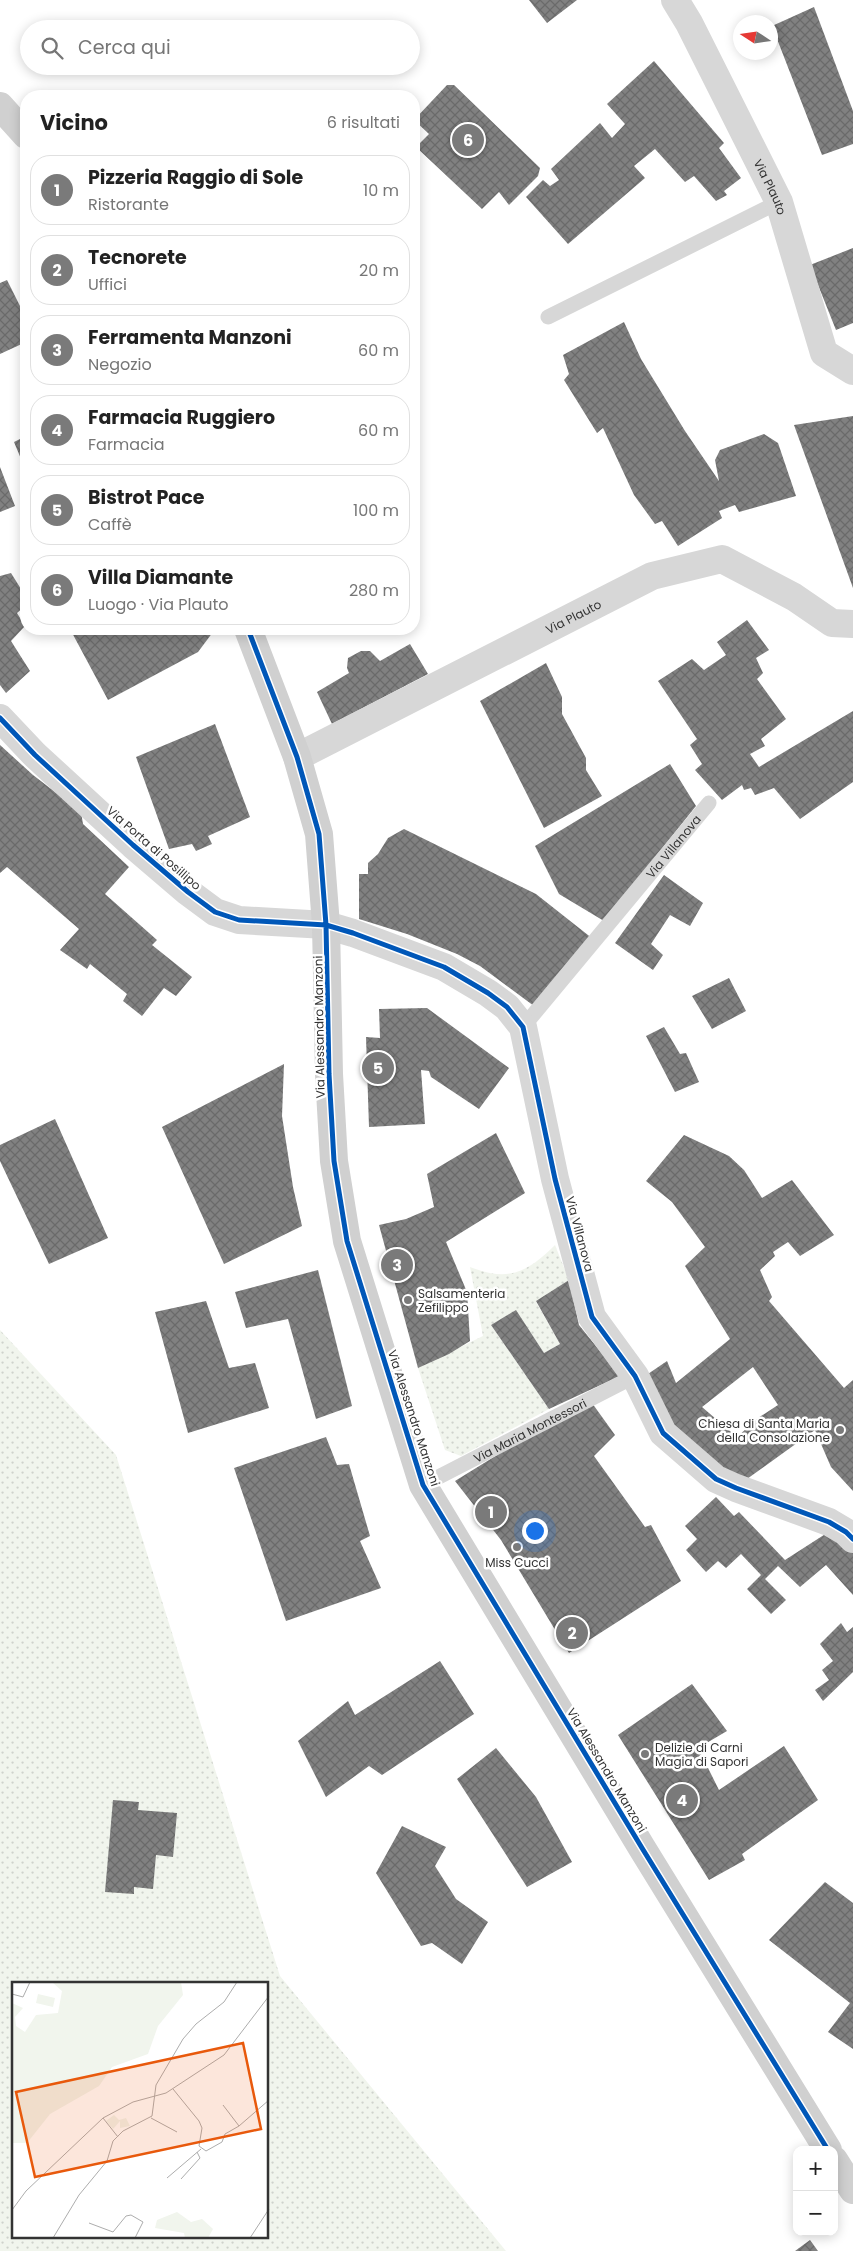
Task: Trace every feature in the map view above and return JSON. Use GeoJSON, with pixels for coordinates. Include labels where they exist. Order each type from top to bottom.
{"type":"FeatureCollection","features":[{"type":"Feature","properties":{"kind":"street","name":"Via Plauto"},"geometry":{"type":"LineString","coordinates":[[676,0],[779,202],[824,353],[853,370]]}},
{"type":"Feature","properties":{"kind":"street"},"geometry":{"type":"LineString","coordinates":[[0,106],[20,128]]}},
{"type":"Feature","properties":{"kind":"street","name":"Via Plauto"},"geometry":{"type":"LineString","coordinates":[[298,756],[652,576],[722,559],[794,596],[832,623],[853,624]]}},
{"type":"Feature","properties":{"kind":"street","name":"Via Alessandro Manzoni"},"geometry":{"type":"LineString","coordinates":[[250,635],[298,756],[319,834],[326,925],[329,1074],[334,1161],[347,1241],[423,1484],[642,1848],[826,2146]]}},
{"type":"Feature","properties":{"kind":"street","name":"Via Porta di Posillipo"},"geometry":{"type":"LineString","coordinates":[[0,718],[35,754],[133,844],[188,892],[215,912],[240,920],[326,925]]}},
{"type":"Feature","properties":{"kind":"street","name":"Via Villanova"},"geometry":{"type":"LineString","coordinates":[[326,925],[353,933],[444,967],[488,993],[507,1007],[523,1028],[555,1179],[592,1317],[635,1376],[663,1433],[716,1479],[829,1522],[846,1532],[853,1539]]}},
{"type":"Feature","properties":{"kind":"street"},"geometry":{"type":"LineString","coordinates":[[838,2166],[853,2190]]}},
{"type":"Feature","properties":{"kind":"lane"},"geometry":{"type":"LineString","coordinates":[[548,317],[779,202]]}},
{"type":"Feature","properties":{"kind":"lane","name":"Via Villanova"},"geometry":{"type":"LineString","coordinates":[[523,1028],[709,803]]}},
{"type":"Feature","properties":{"kind":"lane","name":"Via Maria Montessori"},"geometry":{"type":"LineString","coordinates":[[423,1484],[635,1376]]}},
{"type":"Feature","properties":{"kind":"shaded area"},"geometry":{"type":"Polygon","coordinates":[[[555,1245],[569,1280],[536,1302],[560,1344],[544,1353],[516,1311],[491,1325],[549,1409],[461,1456],[445,1450],[418,1368],[483,1336],[470,1267],[495,1274],[516,1272],[535,1262],[555,1245]]]}},
{"type":"Feature","properties":{"kind":"shaded area"},"geometry":{"type":"Polygon","coordinates":[[[0,1330],[116,1455],[280,1976],[506,2251],[0,2251],[0,1330]]]}},
{"type":"Feature","properties":{"kind":"building"},"geometry":{"type":"Polygon","coordinates":[[[529,0],[577,0],[547,23],[529,0]]]}},
{"type":"Feature","properties":{"kind":"building"},"geometry":{"type":"Polygon","coordinates":[[[814,7],[853,111],[853,144],[822,155],[778,41],[778,23],[814,7]]]}},
{"type":"Feature","properties":{"kind":"building"},"geometry":{"type":"Polygon","coordinates":[[[654,61],[724,143],[719,148],[741,178],[724,191],[727,195],[716,201],[694,176],[685,182],[655,149],[634,166],[645,178],[568,244],[526,197],[543,180],[550,186],[559,180],[551,169],[600,123],[612,138],[625,124],[607,104],[654,61]]]}},
{"type":"Feature","properties":{"kind":"building"},"geometry":{"type":"Polygon","coordinates":[[[447,85],[454,85],[540,168],[538,176],[509,205],[499,192],[482,209],[420,151],[420,143],[429,134],[420,126],[420,114],[447,85]]]}},
{"type":"Feature","properties":{"kind":"building"},"geometry":{"type":"Polygon","coordinates":[[[853,248],[853,323],[836,330],[810,265],[853,248]]]}},
{"type":"Feature","properties":{"kind":"building"},"geometry":{"type":"Polygon","coordinates":[[[7,280],[20,306],[20,345],[0,354],[0,283],[7,280]]]}},
{"type":"Feature","properties":{"kind":"building"},"geometry":{"type":"Polygon","coordinates":[[[624,322],[641,359],[685,431],[719,481],[715,460],[720,450],[764,434],[778,443],[796,496],[739,512],[735,505],[719,511],[722,518],[678,546],[662,521],[655,524],[634,495],[603,428],[597,433],[564,380],[569,374],[563,355],[624,322]]]}},
{"type":"Feature","properties":{"kind":"building"},"geometry":{"type":"Polygon","coordinates":[[[853,416],[853,588],[794,425],[853,416]]]}},
{"type":"Feature","properties":{"kind":"building"},"geometry":{"type":"Polygon","coordinates":[[[20,439],[20,456],[14,442],[20,439]]]}},
{"type":"Feature","properties":{"kind":"building"},"geometry":{"type":"Polygon","coordinates":[[[0,467],[15,506],[0,512],[0,467]]]}},
{"type":"Feature","properties":{"kind":"building"},"geometry":{"type":"Polygon","coordinates":[[[11,573],[20,587],[20,610],[17,613],[20,618],[20,631],[11,641],[30,671],[6,693],[0,685],[0,576],[11,573]]]}},
{"type":"Feature","properties":{"kind":"building"},"geometry":{"type":"Polygon","coordinates":[[[747,620],[769,650],[756,658],[763,673],[757,679],[786,719],[761,739],[765,746],[750,754],[759,767],[853,711],[853,782],[800,819],[774,788],[755,795],[751,788],[744,790],[742,785],[722,800],[695,770],[702,764],[690,745],[697,739],[658,681],[692,659],[704,670],[726,655],[717,642],[747,620]]]}},
{"type":"Feature","properties":{"kind":"building"},"geometry":{"type":"Polygon","coordinates":[[[73,635],[211,635],[198,652],[108,700],[73,635]]]}},
{"type":"Feature","properties":{"kind":"building"},"geometry":{"type":"Polygon","coordinates":[[[410,644],[428,674],[332,724],[317,692],[349,673],[347,668],[348,658],[361,651],[370,651],[380,661],[410,644]]]}},
{"type":"Feature","properties":{"kind":"building"},"geometry":{"type":"Polygon","coordinates":[[[546,663],[562,697],[562,714],[586,758],[586,770],[602,796],[544,828],[480,701],[546,663]]]}},
{"type":"Feature","properties":{"kind":"building"},"geometry":{"type":"Polygon","coordinates":[[[215,724],[250,817],[208,836],[212,844],[196,851],[192,844],[169,849],[136,757],[215,724]]]}},
{"type":"Feature","properties":{"kind":"building"},"geometry":{"type":"Polygon","coordinates":[[[0,745],[33,775],[81,812],[83,824],[129,867],[105,894],[157,940],[152,945],[192,977],[176,996],[164,988],[142,1016],[123,1001],[127,994],[90,964],[87,969],[60,950],[79,929],[7,867],[0,873],[0,745]]]}},
{"type":"Feature","properties":{"kind":"building"},"geometry":{"type":"Polygon","coordinates":[[[670,764],[696,806],[604,921],[559,894],[535,846],[670,764]]]}},
{"type":"Feature","properties":{"kind":"building"},"geometry":{"type":"Polygon","coordinates":[[[404,829],[536,894],[593,939],[534,1006],[480,966],[457,954],[407,934],[359,919],[359,874],[368,874],[368,863],[378,854],[388,838],[404,829]]]}},
{"type":"Feature","properties":{"kind":"building"},"geometry":{"type":"Polygon","coordinates":[[[664,875],[703,903],[690,926],[670,915],[651,944],[663,955],[653,970],[615,943],[664,875]]]}},
{"type":"Feature","properties":{"kind":"building"},"geometry":{"type":"Polygon","coordinates":[[[729,978],[746,1011],[712,1029],[692,996],[729,978]]]}},
{"type":"Feature","properties":{"kind":"building"},"geometry":{"type":"Polygon","coordinates":[[[427,1008],[509,1068],[479,1109],[431,1077],[429,1071],[421,1070],[425,1124],[369,1127],[366,1037],[380,1038],[379,1009],[427,1008]]]}},
{"type":"Feature","properties":{"kind":"building"},"geometry":{"type":"Polygon","coordinates":[[[664,1027],[680,1054],[686,1053],[699,1082],[675,1092],[646,1036],[664,1027]]]}},
{"type":"Feature","properties":{"kind":"building"},"geometry":{"type":"Polygon","coordinates":[[[284,1064],[282,1116],[293,1187],[302,1226],[224,1264],[162,1127],[284,1064]]]}},
{"type":"Feature","properties":{"kind":"building"},"geometry":{"type":"Polygon","coordinates":[[[55,1119],[108,1238],[49,1264],[0,1161],[0,1145],[55,1119]]]}},
{"type":"Feature","properties":{"kind":"building"},"geometry":{"type":"Polygon","coordinates":[[[496,1133],[525,1193],[446,1242],[467,1292],[470,1341],[449,1354],[418,1368],[379,1225],[406,1219],[434,1207],[427,1174],[496,1133]]]}},
{"type":"Feature","properties":{"kind":"building"},"geometry":{"type":"Polygon","coordinates":[[[684,1135],[729,1156],[744,1170],[762,1198],[792,1180],[834,1235],[800,1256],[788,1242],[773,1252],[775,1256],[760,1270],[772,1297],[769,1301],[844,1388],[853,1380],[853,1491],[831,1467],[815,1430],[740,1484],[668,1423],[645,1376],[667,1361],[676,1383],[730,1339],[685,1266],[705,1247],[672,1202],[646,1181],[684,1135]],[[753,1367],[702,1407],[737,1437],[758,1418],[778,1405],[753,1367]]]}},
{"type":"Feature","properties":{"kind":"building"},"geometry":{"type":"Polygon","coordinates":[[[318,1270],[352,1406],[316,1419],[288,1319],[246,1328],[235,1292],[318,1270]]]}},
{"type":"Feature","properties":{"kind":"building"},"geometry":{"type":"Polygon","coordinates":[[[569,1280],[579,1325],[620,1376],[549,1409],[491,1325],[516,1310],[544,1353],[560,1344],[536,1301],[569,1280]]]}},
{"type":"Feature","properties":{"kind":"building"},"geometry":{"type":"Polygon","coordinates":[[[206,1301],[229,1368],[255,1363],[269,1408],[188,1433],[155,1312],[206,1301]]]}},
{"type":"Feature","properties":{"kind":"building"},"geometry":{"type":"Polygon","coordinates":[[[592,1403],[615,1435],[594,1456],[645,1527],[651,1525],[681,1581],[569,1653],[501,1540],[455,1481],[518,1442],[592,1403]]]}},
{"type":"Feature","properties":{"kind":"building"},"geometry":{"type":"Polygon","coordinates":[[[326,1437],[337,1465],[349,1464],[370,1536],[360,1541],[381,1588],[286,1621],[234,1468],[326,1437]]]}},
{"type":"Feature","properties":{"kind":"building"},"geometry":{"type":"Polygon","coordinates":[[[716,1497],[734,1516],[739,1512],[785,1560],[830,1531],[853,1548],[853,1595],[826,1565],[800,1587],[778,1566],[765,1579],[786,1600],[771,1614],[747,1589],[761,1575],[741,1554],[726,1568],[718,1561],[706,1572],[686,1550],[697,1539],[685,1526],[716,1497]]]}},
{"type":"Feature","properties":{"kind":"building"},"geometry":{"type":"Polygon","coordinates":[[[841,1623],[847,1632],[853,1627],[853,1672],[823,1701],[815,1690],[829,1680],[822,1670],[833,1661],[820,1644],[841,1623]]]}},
{"type":"Feature","properties":{"kind":"building"},"geometry":{"type":"Polygon","coordinates":[[[440,1661],[474,1714],[382,1775],[369,1766],[326,1797],[298,1741],[348,1701],[355,1715],[440,1661]]]}},
{"type":"Feature","properties":{"kind":"building"},"geometry":{"type":"Polygon","coordinates":[[[692,1684],[727,1731],[698,1748],[719,1790],[784,1746],[818,1800],[742,1854],[745,1860],[709,1880],[618,1735],[692,1684]]]}},
{"type":"Feature","properties":{"kind":"building"},"geometry":{"type":"Polygon","coordinates":[[[496,1748],[536,1797],[572,1862],[527,1887],[457,1779],[496,1748]]]}},
{"type":"Feature","properties":{"kind":"building"},"geometry":{"type":"Polygon","coordinates":[[[113,1800],[139,1802],[138,1810],[177,1813],[173,1857],[156,1855],[153,1889],[134,1887],[134,1894],[105,1892],[113,1800]]]}},
{"type":"Feature","properties":{"kind":"building"},"geometry":{"type":"Polygon","coordinates":[[[402,1826],[446,1847],[435,1866],[456,1899],[488,1922],[462,1964],[432,1943],[421,1946],[376,1873],[402,1826]]]}},
{"type":"Feature","properties":{"kind":"building"},"geometry":{"type":"Polygon","coordinates":[[[825,1882],[853,1903],[853,2049],[828,2032],[850,2003],[769,1940],[825,1882]]]}},
{"type":"Feature","properties":{"kind":"building"},"geometry":{"type":"Polygon","coordinates":[[[810,2240],[818,2251],[795,2251],[810,2240]]]}},
{"type":"Feature","properties":{"kind":"cycle path"},"geometry":{"type":"LineString","coordinates":[[250,635],[297,757],[319,834],[326,925],[329,1074],[334,1161],[347,1241],[423,1485],[642,1848],[826,2146]]}},
{"type":"Feature","properties":{"kind":"cycle path"},"geometry":{"type":"LineString","coordinates":[[0,718],[35,755],[133,845],[188,892],[215,912],[239,920],[326,925],[353,933],[444,967],[488,993],[507,1007],[523,1027],[555,1179],[592,1317],[635,1376],[663,1433],[716,1479],[829,1522],[846,1532],[853,1539]]}},
{"type":"Feature","properties":{"kind":"place","name":"Villa Diamante"},"geometry":{"type":"Point","coordinates":[468,140]}},
{"type":"Feature","properties":{"kind":"place","name":"Bistrot Pace"},"geometry":{"type":"Point","coordinates":[378,1068]}},
{"type":"Feature","properties":{"kind":"place","name":"Ferramenta Manzoni"},"geometry":{"type":"Point","coordinates":[397,1265]}},
{"type":"Feature","properties":{"kind":"place","name":"Salsamenteria Zefilippo"},"geometry":{"type":"Point","coordinates":[408,1300]}},
{"type":"Feature","properties":{"kind":"place","name":"Chiesa di Santa Maria della Consolazione"},"geometry":{"type":"Point","coordinates":[840,1430]}},
{"type":"Feature","properties":{"kind":"place","name":"Pizzeria Raggio di Sole"},"geometry":{"type":"Point","coordinates":[491,1512]}},
{"type":"Feature","properties":{"kind":"place","name":"Miss Cucci"},"geometry":{"type":"Point","coordinates":[517,1547]}},
{"type":"Feature","properties":{"kind":"place","name":"Tecnorete"},"geometry":{"type":"Point","coordinates":[572,1633]}},
{"type":"Feature","properties":{"kind":"place","name":"Delizie di Carni Magia di Sapori"},"geometry":{"type":"Point","coordinates":[645,1754]}},
{"type":"Feature","properties":{"kind":"place","name":"Farmacia Ruggiero"},"geometry":{"type":"Point","coordinates":[682,1800]}}]}
